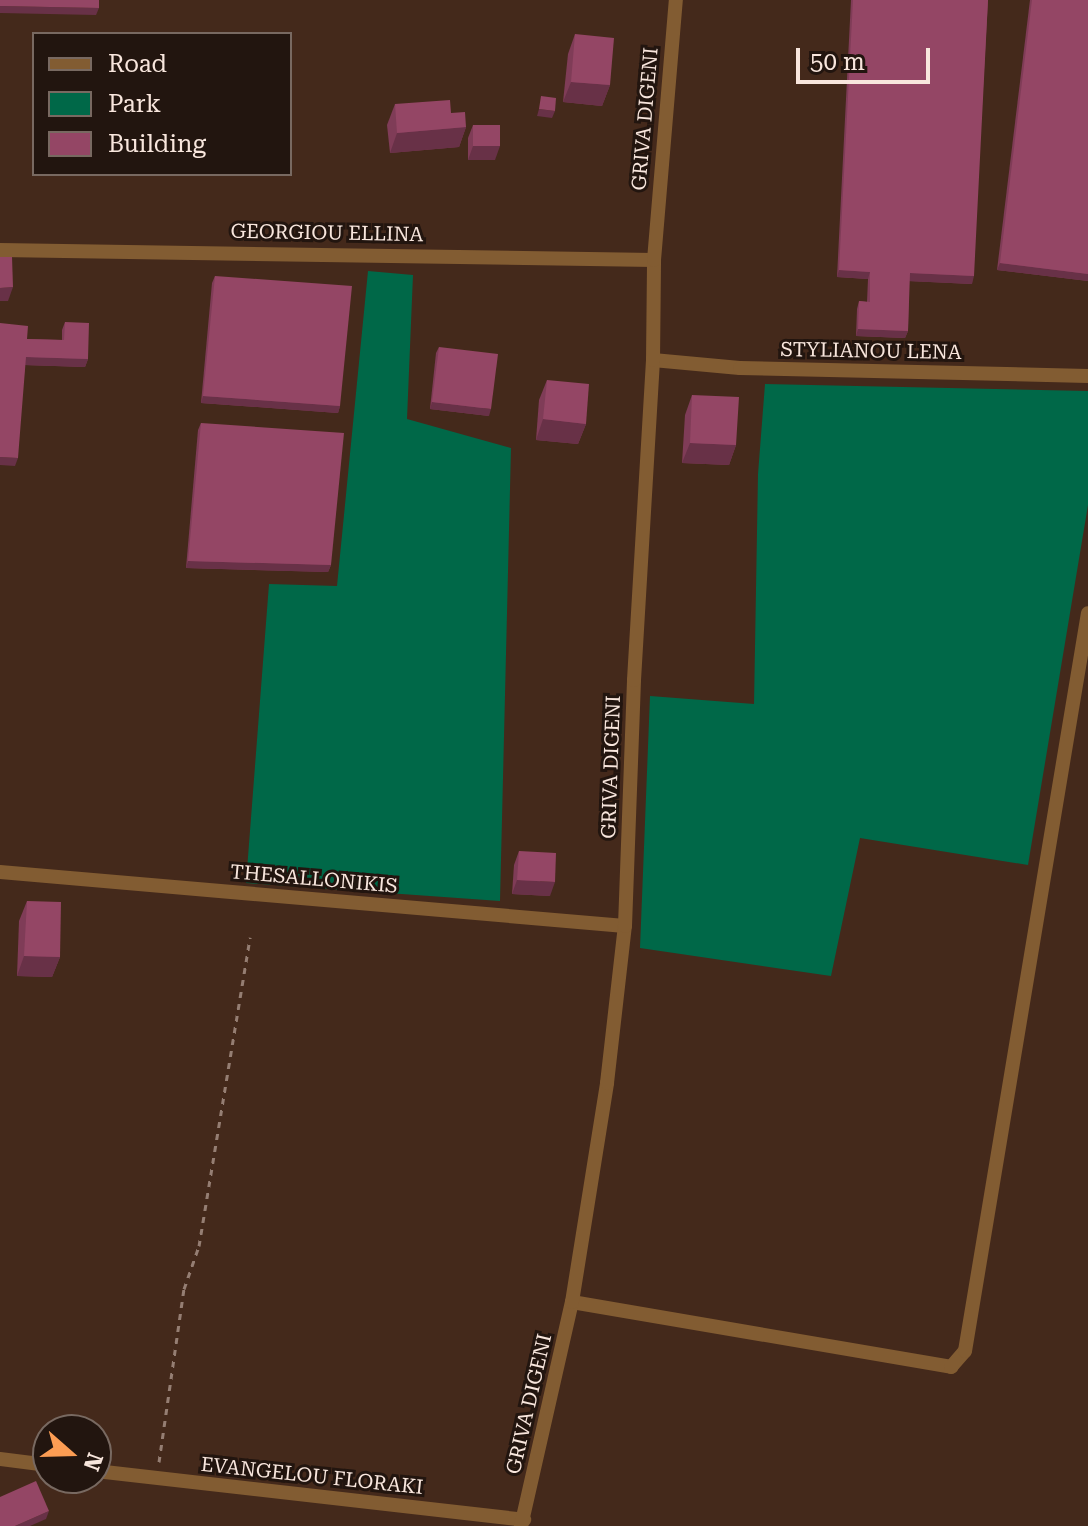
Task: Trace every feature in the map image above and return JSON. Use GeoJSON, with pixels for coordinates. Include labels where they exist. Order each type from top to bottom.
{"type":"FeatureCollection","features":[{"type":"Feature","properties":{"kind":"street","name":"GRIVA DIGENI"},"geometry":{"type":"LineString","coordinates":[[522,1523],[572,1302],[607,1083],[625,926],[634,680],[653,360],[654,260],[676,0]]}},
{"type":"Feature","properties":{"kind":"street","name":"GEORGIOU ELLINA"},"geometry":{"type":"LineString","coordinates":[[0,250],[654,260]]}},
{"type":"Feature","properties":{"kind":"street","name":"STYLIANOU LENA"},"geometry":{"type":"LineString","coordinates":[[653,360],[740,368],[1088,376]]}},
{"type":"Feature","properties":{"kind":"street"},"geometry":{"type":"LineString","coordinates":[[572,1302],[951,1367],[965,1351],[1088,613]]}},
{"type":"Feature","properties":{"kind":"street","name":"THESALLONIKIS"},"geometry":{"type":"LineString","coordinates":[[0,872],[625,926]]}},
{"type":"Feature","properties":{"kind":"street"},"geometry":{"type":"LineString","coordinates":[[0,1459],[32,1463]]}},
{"type":"Feature","properties":{"kind":"street","name":"EVANGELOU FLORAKI"},"geometry":{"type":"LineString","coordinates":[[112,1473],[522,1523]]}},
{"type":"Feature","properties":{"kind":"path"},"geometry":{"type":"LineString","coordinates":[[157,1478],[184,1289],[199,1246],[250,937]]}},
{"type":"Feature","properties":{"kind":"green space"},"geometry":{"type":"Polygon","coordinates":[[[368,271],[413,275],[407,419],[511,448],[500,901],[246,883],[269,584],[337,586],[368,271]]]}},
{"type":"Feature","properties":{"kind":"green space"},"geometry":{"type":"Polygon","coordinates":[[[765,384],[1088,391],[1088,505],[1028,865],[860,838],[831,976],[640,948],[650,696],[754,704],[758,474],[765,384]]]}},
{"type":"Feature","properties":{"kind":"building"},"geometry":{"type":"Polygon","coordinates":[[[0,0],[99,0],[99,8],[0,6],[0,0]]]}},
{"type":"Feature","properties":{"kind":"building"},"geometry":{"type":"Polygon","coordinates":[[[853,0],[988,0],[974,276],[910,273],[908,331],[858,329],[859,301],[870,302],[870,272],[839,270],[853,0]]]}},
{"type":"Feature","properties":{"kind":"building"},"geometry":{"type":"Polygon","coordinates":[[[1032,0],[1088,0],[1088,274],[1000,263],[1032,0]]]}},
{"type":"Feature","properties":{"kind":"building"},"geometry":{"type":"Polygon","coordinates":[[[575,34],[614,38],[610,85],[571,82],[575,34]]]}},
{"type":"Feature","properties":{"kind":"building"},"geometry":{"type":"Polygon","coordinates":[[[541,96],[556,98],[555,111],[539,109],[541,96]]]}},
{"type":"Feature","properties":{"kind":"building"},"geometry":{"type":"Polygon","coordinates":[[[450,100],[451,113],[465,112],[466,127],[397,133],[395,104],[450,100]]]}},
{"type":"Feature","properties":{"kind":"building"},"geometry":{"type":"Polygon","coordinates":[[[473,125],[500,125],[500,146],[473,146],[473,125]]]}},
{"type":"Feature","properties":{"kind":"building"},"geometry":{"type":"Polygon","coordinates":[[[0,257],[12,257],[13,287],[0,288],[0,257]]]}},
{"type":"Feature","properties":{"kind":"building"},"geometry":{"type":"Polygon","coordinates":[[[215,276],[352,286],[340,406],[203,396],[215,276]]]}},
{"type":"Feature","properties":{"kind":"building"},"geometry":{"type":"Polygon","coordinates":[[[65,322],[89,323],[88,359],[26,357],[18,458],[0,457],[0,323],[28,326],[27,339],[64,340],[65,322]]]}},
{"type":"Feature","properties":{"kind":"building"},"geometry":{"type":"Polygon","coordinates":[[[439,347],[498,354],[491,409],[432,402],[439,347]]]}},
{"type":"Feature","properties":{"kind":"building"},"geometry":{"type":"Polygon","coordinates":[[[547,380],[589,384],[586,424],[543,419],[547,380]]]}},
{"type":"Feature","properties":{"kind":"building"},"geometry":{"type":"Polygon","coordinates":[[[692,395],[739,397],[736,445],[690,443],[692,395]]]}},
{"type":"Feature","properties":{"kind":"building"},"geometry":{"type":"Polygon","coordinates":[[[201,423],[344,433],[331,565],[188,561],[201,423]]]}},
{"type":"Feature","properties":{"kind":"building"},"geometry":{"type":"Polygon","coordinates":[[[519,851],[556,853],[555,882],[517,880],[519,851]]]}},
{"type":"Feature","properties":{"kind":"building"},"geometry":{"type":"Polygon","coordinates":[[[27,901],[61,902],[60,957],[24,956],[27,901]]]}},
{"type":"Feature","properties":{"kind":"building"},"geometry":{"type":"Polygon","coordinates":[[[32,1483],[32,1494],[42,1494],[49,1511],[15,1526],[0,1526],[0,1497],[32,1483]]]}}]}
